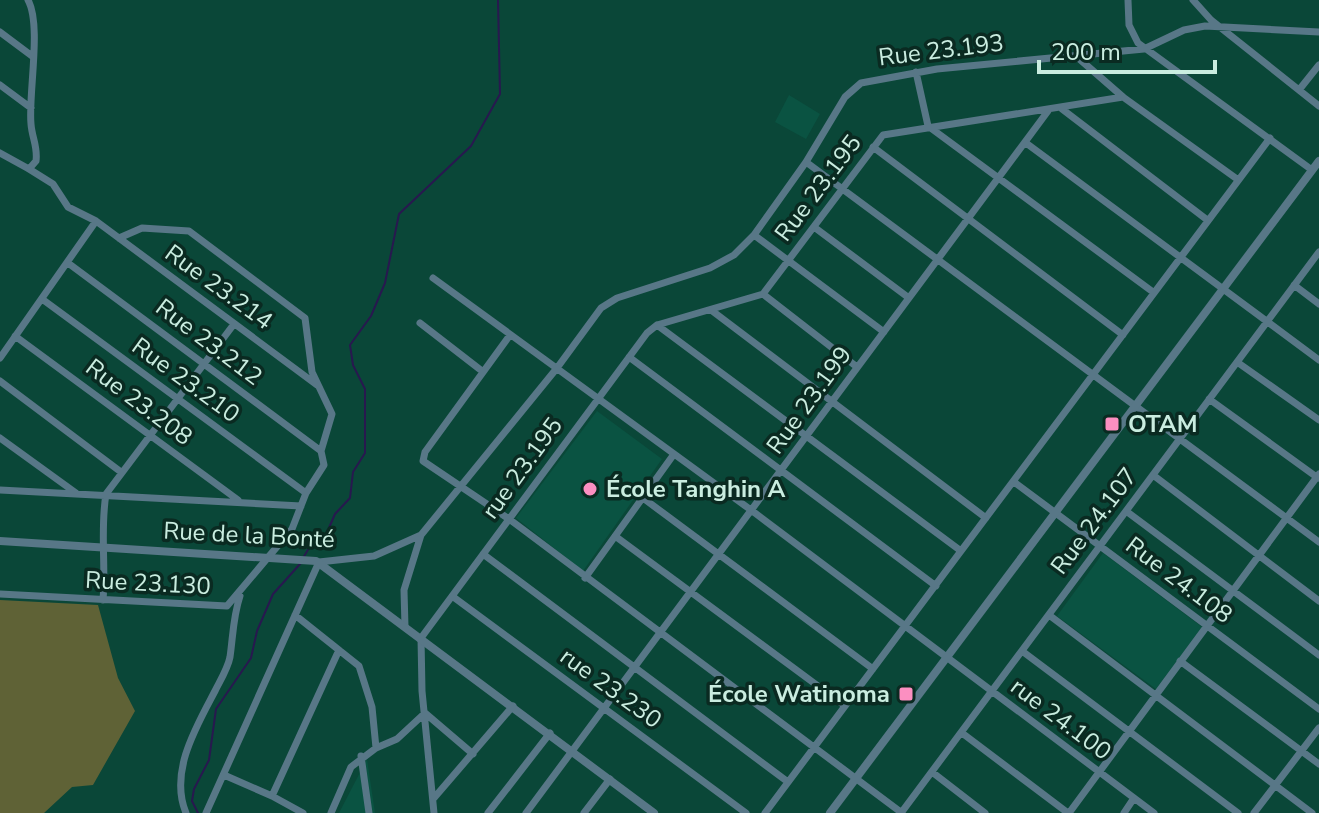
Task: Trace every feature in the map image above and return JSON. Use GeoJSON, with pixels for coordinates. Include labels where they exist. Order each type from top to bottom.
{"type":"FeatureCollection","features":[{"type":"Feature","properties":{"kind":"street"},"geometry":{"type":"LineString","coordinates":[[28,0],[32,12],[31,108],[37,159],[29,169]]}},
{"type":"Feature","properties":{"kind":"street"},"geometry":{"type":"LineString","coordinates":[[1128,0],[1132,34],[1144,49],[1315,173]]}},
{"type":"Feature","properties":{"kind":"street"},"geometry":{"type":"LineString","coordinates":[[1193,0],[1319,106]]}},
{"type":"Feature","properties":{"kind":"street","name":"Rue 23.193"},"geometry":{"type":"LineString","coordinates":[[855,87],[868,79],[916,72],[1144,49],[1184,30],[1220,25],[1247,30],[1319,32]]}},
{"type":"Feature","properties":{"kind":"street"},"geometry":{"type":"LineString","coordinates":[[0,32],[32,56]]}},
{"type":"Feature","properties":{"kind":"street"},"geometry":{"type":"LineString","coordinates":[[1076,56],[1123,97],[1237,179]]}},
{"type":"Feature","properties":{"kind":"street"},"geometry":{"type":"LineString","coordinates":[[1299,90],[1319,65]]}},
{"type":"Feature","properties":{"kind":"street"},"geometry":{"type":"LineString","coordinates":[[916,72],[928,126],[1153,292]]}},
{"type":"Feature","properties":{"kind":"street"},"geometry":{"type":"LineString","coordinates":[[0,85],[31,108]]}},
{"type":"Feature","properties":{"kind":"street","name":"Rue de la Bonté"},"geometry":{"type":"LineString","coordinates":[[0,541],[317,561],[374,556],[421,535],[609,302],[723,263],[754,235],[806,162],[837,107],[855,87]]}},
{"type":"Feature","properties":{"kind":"street","name":"Rue 23.195"},"geometry":{"type":"LineString","coordinates":[[763,294],[883,135],[1123,97]]}},
{"type":"Feature","properties":{"kind":"street"},"geometry":{"type":"LineString","coordinates":[[1062,109],[1206,219]]}},
{"type":"Feature","properties":{"kind":"street","name":"Rue 23.199"},"geometry":{"type":"LineString","coordinates":[[526,813],[1048,111]]}},
{"type":"Feature","properties":{"kind":"street"},"geometry":{"type":"LineString","coordinates":[[765,813],[1094,375],[1179,255],[1270,138]]}},
{"type":"Feature","properties":{"kind":"street"},"geometry":{"type":"LineString","coordinates":[[1026,143],[1319,360]]}},
{"type":"Feature","properties":{"kind":"street"},"geometry":{"type":"LineString","coordinates":[[873,147],[1123,335]]}},
{"type":"Feature","properties":{"kind":"street","name":"Rue 23.214"},"geometry":{"type":"LineString","coordinates":[[0,153],[53,184],[72,210],[96,221],[317,385]]}},
{"type":"Feature","properties":{"kind":"street"},"geometry":{"type":"LineString","coordinates":[[830,813],[1222,288],[1315,173],[1319,161]]}},
{"type":"Feature","properties":{"kind":"street"},"geometry":{"type":"LineString","coordinates":[[806,162],[1319,542]]}},
{"type":"Feature","properties":{"kind":"street"},"geometry":{"type":"LineString","coordinates":[[0,358],[96,221]]}},
{"type":"Feature","properties":{"kind":"street"},"geometry":{"type":"LineString","coordinates":[[814,227],[909,298]]}},
{"type":"Feature","properties":{"kind":"street","name":"Rue 23.130"},"geometry":{"type":"LineString","coordinates":[[0,594],[219,608],[230,603],[292,529],[306,493],[324,465],[322,453],[332,414],[311,367],[305,318],[184,229],[142,228],[119,238]]}},
{"type":"Feature","properties":{"kind":"street"},"geometry":{"type":"LineString","coordinates":[[754,235],[884,332]]}},
{"type":"Feature","properties":{"kind":"street","name":"Rue 24.107"},"geometry":{"type":"LineString","coordinates":[[901,813],[1319,252]]}},
{"type":"Feature","properties":{"kind":"street","name":"Rue 23.212"},"geometry":{"type":"LineString","coordinates":[[68,263],[322,453]]}},
{"type":"Feature","properties":{"kind":"street","name":"rue 24.100"},"geometry":{"type":"LineString","coordinates":[[433,278],[465,298],[510,335],[751,510],[1154,813]]}},
{"type":"Feature","properties":{"kind":"street"},"geometry":{"type":"LineString","coordinates":[[1294,285],[1319,304]]}},
{"type":"Feature","properties":{"kind":"street"},"geometry":{"type":"LineString","coordinates":[[657,325],[763,294],[857,367]]}},
{"type":"Feature","properties":{"kind":"street","name":"Rue 23.210"},"geometry":{"type":"LineString","coordinates":[[42,299],[306,493]]}},
{"type":"Feature","properties":{"kind":"street"},"geometry":{"type":"LineString","coordinates":[[711,310],[986,518]]}},
{"type":"Feature","properties":{"kind":"street"},"geometry":{"type":"LineString","coordinates":[[420,323],[482,371]]}},
{"type":"Feature","properties":{"kind":"street"},"geometry":{"type":"LineString","coordinates":[[103,600],[101,525],[106,494],[234,324]]}},
{"type":"Feature","properties":{"kind":"street"},"geometry":{"type":"LineString","coordinates":[[657,325],[961,551]]}},
{"type":"Feature","properties":{"kind":"street","name":"rue 23.195"},"geometry":{"type":"LineString","coordinates":[[421,638],[629,357],[657,325]]}},
{"type":"Feature","properties":{"kind":"street"},"geometry":{"type":"LineString","coordinates":[[510,335],[422,457],[426,464],[509,519],[816,746],[901,813]]}},
{"type":"Feature","properties":{"kind":"street","name":"Rue 23.208"},"geometry":{"type":"LineString","coordinates":[[15,336],[238,500]]}},
{"type":"Feature","properties":{"kind":"street"},"geometry":{"type":"LineString","coordinates":[[629,357],[936,586]]}},
{"type":"Feature","properties":{"kind":"street"},"geometry":{"type":"LineString","coordinates":[[1237,362],[1319,420]]}},
{"type":"Feature","properties":{"kind":"street"},"geometry":{"type":"LineString","coordinates":[[0,381],[121,472]]}},
{"type":"Feature","properties":{"kind":"street"},"geometry":{"type":"LineString","coordinates":[[962,733],[1069,813],[1318,477],[1209,399]]}},
{"type":"Feature","properties":{"kind":"street"},"geometry":{"type":"LineString","coordinates":[[0,438],[76,493]]}},
{"type":"Feature","properties":{"kind":"street"},"geometry":{"type":"LineString","coordinates":[[585,578],[674,454]]}},
{"type":"Feature","properties":{"kind":"street"},"geometry":{"type":"LineString","coordinates":[[1153,475],[1319,601]]}},
{"type":"Feature","properties":{"kind":"street","name":"Rue 24.108"},"geometry":{"type":"LineString","coordinates":[[1014,482],[1319,709]]}},
{"type":"Feature","properties":{"kind":"street"},"geometry":{"type":"LineString","coordinates":[[0,490],[238,500],[301,506]]}},
{"type":"Feature","properties":{"kind":"street"},"geometry":{"type":"LineString","coordinates":[[643,498],[720,552],[873,669]]}},
{"type":"Feature","properties":{"kind":"street"},"geometry":{"type":"LineString","coordinates":[[1126,511],[1319,655]]}},
{"type":"Feature","properties":{"kind":"street"},"geometry":{"type":"LineString","coordinates":[[405,627],[404,590],[421,535]]}},
{"type":"Feature","properties":{"kind":"street"},"geometry":{"type":"LineString","coordinates":[[615,536],[845,706]]}},
{"type":"Feature","properties":{"kind":"street"},"geometry":{"type":"LineString","coordinates":[[483,554],[788,782]]}},
{"type":"Feature","properties":{"kind":"street"},"geometry":{"type":"LineString","coordinates":[[206,813],[317,561],[654,813]]}},
{"type":"Feature","properties":{"kind":"street"},"geometry":{"type":"LineString","coordinates":[[186,813],[180,777],[186,754],[227,665],[232,621],[242,590]]}},
{"type":"Feature","properties":{"kind":"street","name":"rue 23.230"},"geometry":{"type":"LineString","coordinates":[[452,596],[746,813]]}},
{"type":"Feature","properties":{"kind":"street"},"geometry":{"type":"LineString","coordinates":[[295,615],[361,671],[372,707],[376,748]]}},
{"type":"Feature","properties":{"kind":"street"},"geometry":{"type":"LineString","coordinates":[[1049,615],[1312,813]]}},
{"type":"Feature","properties":{"kind":"street"},"geometry":{"type":"LineString","coordinates":[[421,638],[434,813]]}},
{"type":"Feature","properties":{"kind":"street"},"geometry":{"type":"LineString","coordinates":[[272,796],[339,650]]}},
{"type":"Feature","properties":{"kind":"street"},"geometry":{"type":"LineString","coordinates":[[1022,651],[1238,813]]}},
{"type":"Feature","properties":{"kind":"street"},"geometry":{"type":"LineString","coordinates":[[1180,661],[1319,764]]}},
{"type":"Feature","properties":{"kind":"street"},"geometry":{"type":"LineString","coordinates":[[433,799],[513,706]]}},
{"type":"Feature","properties":{"kind":"street"},"geometry":{"type":"LineString","coordinates":[[331,813],[345,777],[361,756],[397,739],[425,713]]}},
{"type":"Feature","properties":{"kind":"street"},"geometry":{"type":"LineString","coordinates":[[425,713],[473,754]]}},
{"type":"Feature","properties":{"kind":"street"},"geometry":{"type":"LineString","coordinates":[[1254,813],[1319,728]]}},
{"type":"Feature","properties":{"kind":"street"},"geometry":{"type":"LineString","coordinates":[[488,813],[550,733]]}},
{"type":"Feature","properties":{"kind":"street"},"geometry":{"type":"LineString","coordinates":[[361,756],[369,813]]}},
{"type":"Feature","properties":{"kind":"street"},"geometry":{"type":"LineString","coordinates":[[932,772],[985,813]]}},
{"type":"Feature","properties":{"kind":"street"},"geometry":{"type":"LineString","coordinates":[[224,775],[303,813]]}},
{"type":"Feature","properties":{"kind":"street"},"geometry":{"type":"LineString","coordinates":[[584,813],[610,779]]}},
{"type":"Feature","properties":{"kind":"street"},"geometry":{"type":"LineString","coordinates":[[1124,813],[1134,798]]}},
{"type":"Feature","properties":{"kind":"shaded area"},"geometry":{"type":"Polygon","coordinates":[[[789,95],[820,114],[806,139],[775,122],[789,95]]]}},
{"type":"Feature","properties":{"kind":"shaded area","name":"École Tanghin A"},"geometry":{"type":"Polygon","coordinates":[[[597,411],[662,459],[583,571],[516,518],[597,411]]]}},
{"type":"Feature","properties":{"kind":"shaded area"},"geometry":{"type":"Polygon","coordinates":[[[1103,553],[1202,627],[1156,689],[1057,616],[1103,553]]]}},
{"type":"Feature","properties":{"kind":"shaded area"},"geometry":{"type":"Polygon","coordinates":[[[0,600],[98,605],[118,678],[135,711],[93,785],[72,787],[44,813],[0,813],[0,600]]]}},
{"type":"Feature","properties":{"kind":"shaded area"},"geometry":{"type":"Polygon","coordinates":[[[367,759],[375,813],[339,813],[367,759]]]}},
{"type":"Feature","properties":{"kind":"waterway"},"geometry":{"type":"LineString","coordinates":[[303,558],[309,548],[325,537],[335,514],[350,498],[353,472],[365,453],[365,389],[353,365],[350,345],[371,316],[385,283],[399,214],[471,146],[500,94],[498,0]]}},
{"type":"Feature","properties":{"kind":"waterway"},"geometry":{"type":"LineString","coordinates":[[198,813],[192,801],[194,789],[209,760],[216,709],[251,658],[257,631],[273,594],[300,564]]}},
{"type":"Feature","properties":{"kind":"place","name":"OTAM"},"geometry":{"type":"Point","coordinates":[1112,424]}},
{"type":"Feature","properties":{"kind":"place","name":"École Tanghin A"},"geometry":{"type":"Point","coordinates":[590,489]}},
{"type":"Feature","properties":{"kind":"place","name":"École Watinoma"},"geometry":{"type":"Point","coordinates":[906,694]}}]}
